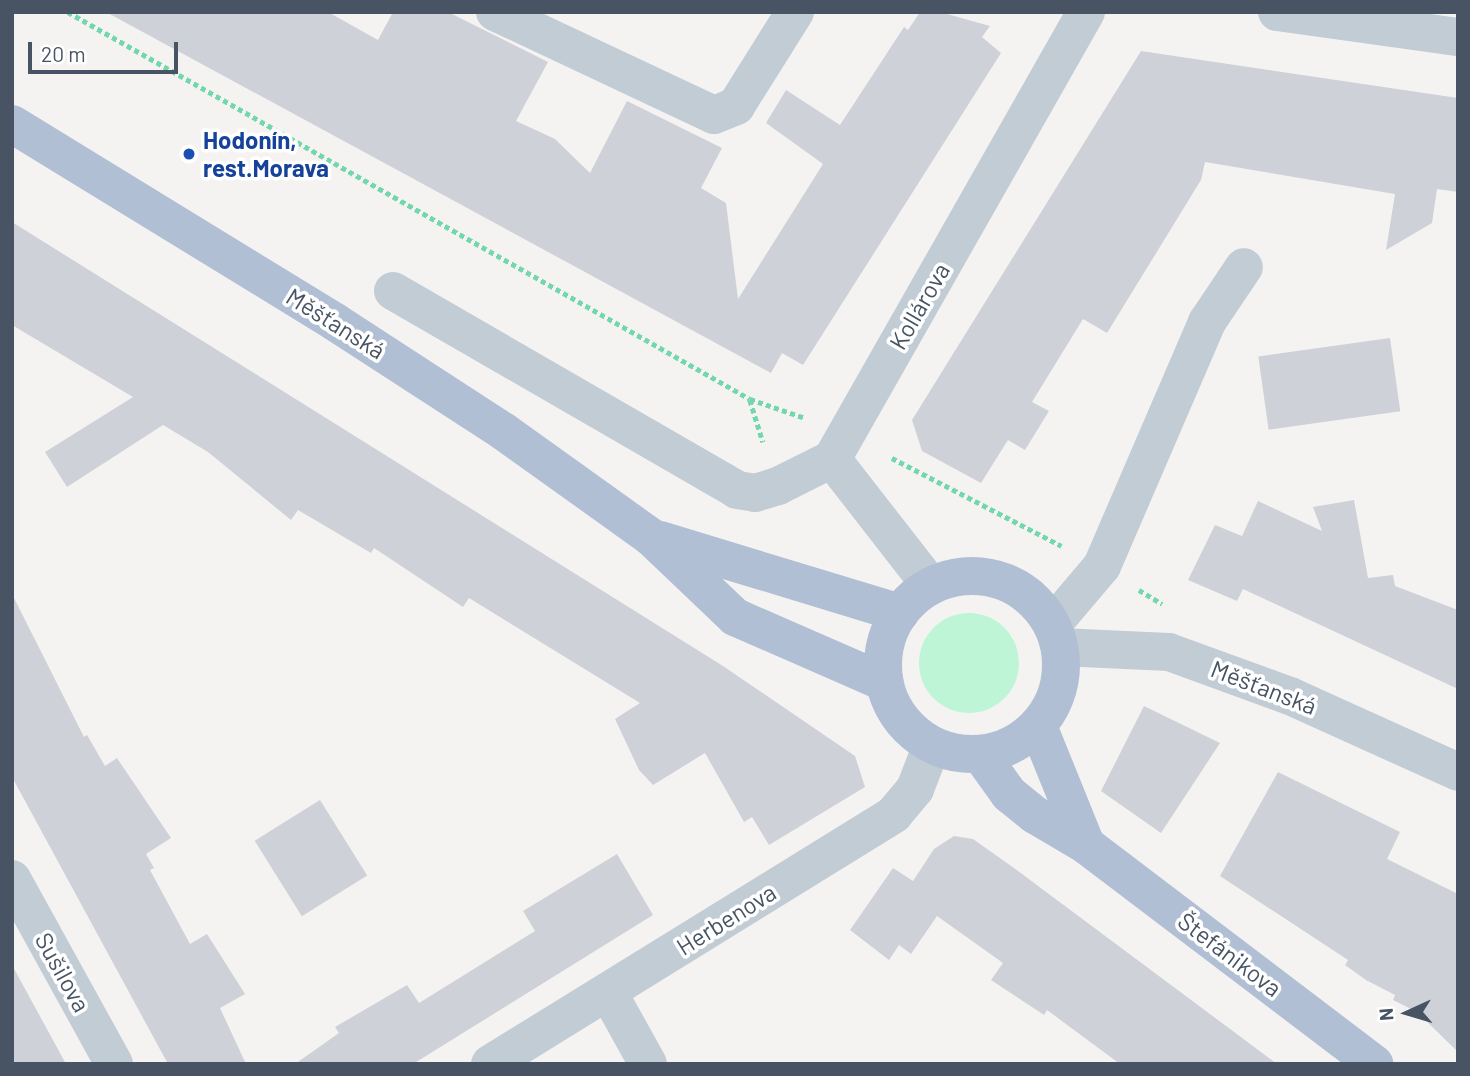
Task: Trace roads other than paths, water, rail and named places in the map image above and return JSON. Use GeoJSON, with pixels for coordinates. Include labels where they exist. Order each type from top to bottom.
{"type":"FeatureCollection","features":[{"type":"Feature","properties":{"kind":"main road","name":"Měšťanská"},"geometry":{"type":"LineString","coordinates":[[12,124],[346,329],[503,431],[651,537],[735,617],[884,682]]}},
{"type":"Feature","properties":{"kind":"main road","name":"Měšťanská"},"geometry":{"type":"LineString","coordinates":[[651,537],[900,613]]}},
{"type":"Feature","properties":{"kind":"main road"},"geometry":{"type":"LineString","coordinates":[[977,576],[1000,580],[1021,590],[1056,636],[1061,676],[1053,703],[1038,726],[1011,745],[981,755],[932,746],[910,730],[894,708],[884,682],[883,658],[900,613],[931,586],[977,576]]}},
{"type":"Feature","properties":{"kind":"main road"},"geometry":{"type":"LineString","coordinates":[[1038,726],[1086,845]]}},
{"type":"Feature","properties":{"kind":"main road","name":"Štefánikova"},"geometry":{"type":"LineString","coordinates":[[981,755],[1009,794],[1086,845],[1374,1064]]}},
{"type":"Feature","properties":{"kind":"street"},"geometry":{"type":"LineString","coordinates":[[495,12],[714,116],[736,106],[796,12]]}},
{"type":"Feature","properties":{"kind":"street","name":"Kollárova"},"geometry":{"type":"LineString","coordinates":[[839,446],[1086,12]]}},
{"type":"Feature","properties":{"kind":"street"},"geometry":{"type":"LineString","coordinates":[[1277,12],[1458,37]]}},
{"type":"Feature","properties":{"kind":"street"},"geometry":{"type":"LineString","coordinates":[[1056,636],[1102,566],[1207,322],[1244,267]]}},
{"type":"Feature","properties":{"kind":"street"},"geometry":{"type":"LineString","coordinates":[[393,290],[737,490],[755,493],[778,486],[839,446],[931,586]]}},
{"type":"Feature","properties":{"kind":"street","name":"Měšťanská"},"geometry":{"type":"LineString","coordinates":[[1056,636],[1169,652],[1290,695],[1458,772]]}},
{"type":"Feature","properties":{"kind":"street","name":"Herbenova"},"geometry":{"type":"LineString","coordinates":[[490,1064],[894,814],[915,789],[932,746]]}},
{"type":"Feature","properties":{"kind":"street","name":"Sušilova"},"geometry":{"type":"LineString","coordinates":[[12,879],[114,1064]]}},
{"type":"Feature","properties":{"kind":"street"},"geometry":{"type":"LineString","coordinates":[[608,992],[648,1064]]}},
{"type":"Feature","properties":{"kind":"place","name":"Hodonín, rest.Morava"},"geometry":{"type":"Point","coordinates":[189,154]}}]}
